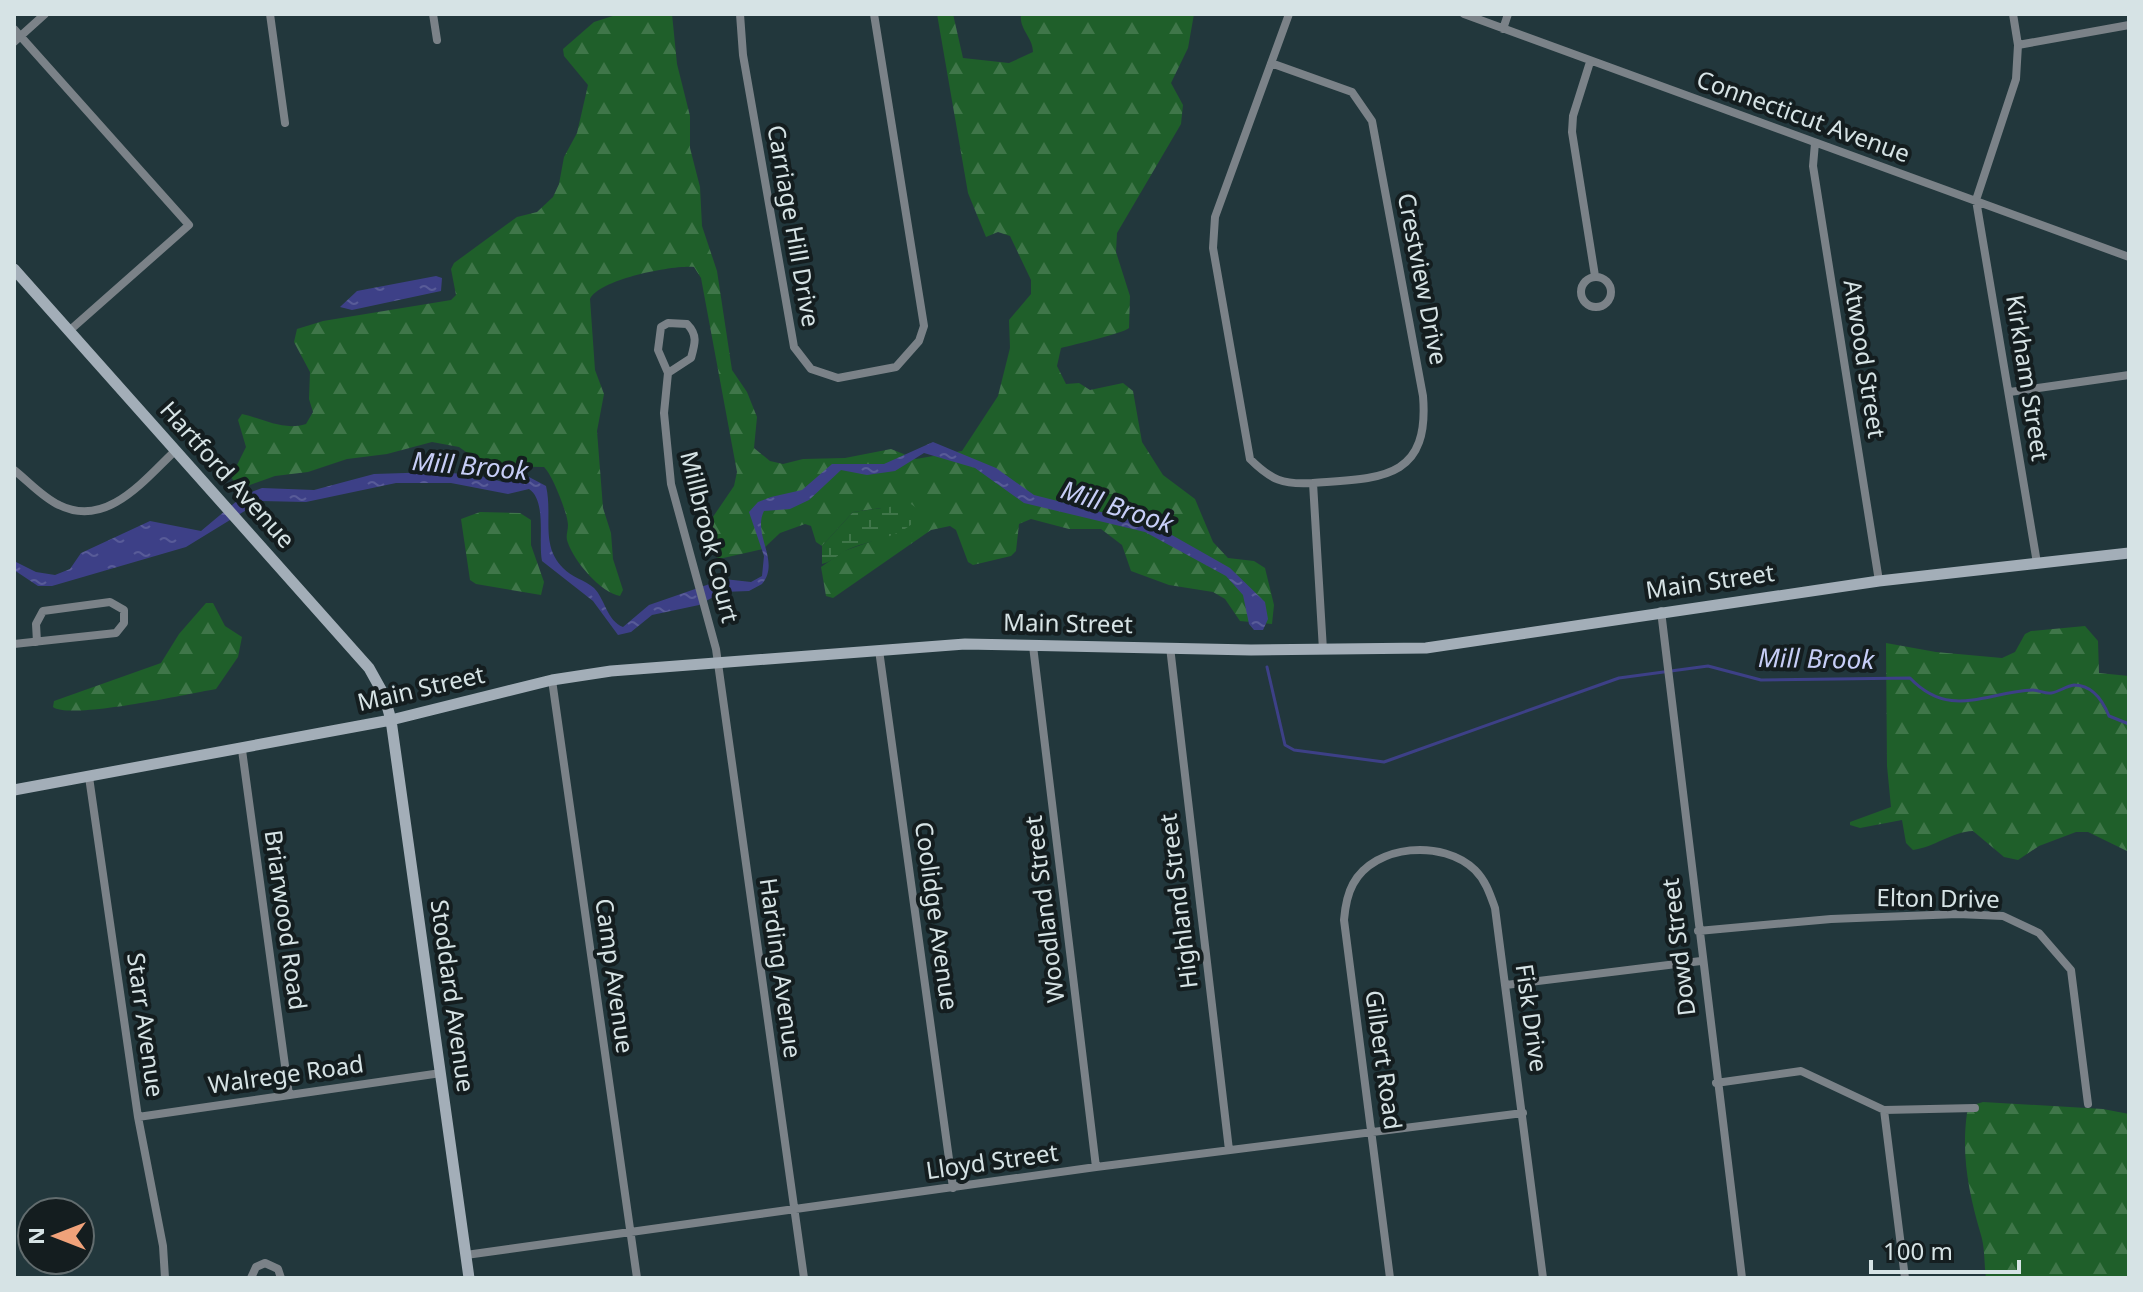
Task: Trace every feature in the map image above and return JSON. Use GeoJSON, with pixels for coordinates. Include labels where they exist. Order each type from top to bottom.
{"type":"FeatureCollection","features":[{"type":"Feature","properties":{"kind":"main road","name":"Hartford Avenue"},"geometry":{"type":"LineString","coordinates":[[14,269],[369,668],[384,695],[391,720]]}},
{"type":"Feature","properties":{"kind":"main road","name":"Main Street"},"geometry":{"type":"LineString","coordinates":[[14,790],[242,750],[391,720],[552,680],[611,671],[965,644],[1323,650],[1426,648],[1879,581],[2129,553]]}},
{"type":"Feature","properties":{"kind":"main road","name":"Stoddard Avenue"},"geometry":{"type":"LineString","coordinates":[[391,720],[469,1278]]}},
{"type":"Feature","properties":{"kind":"street"},"geometry":{"type":"LineString","coordinates":[[45,14],[16,36],[189,225],[69,331]]}},
{"type":"Feature","properties":{"kind":"street"},"geometry":{"type":"LineString","coordinates":[[270,14],[285,123]]}},
{"type":"Feature","properties":{"kind":"street"},"geometry":{"type":"LineString","coordinates":[[433,14],[437,40]]}},
{"type":"Feature","properties":{"kind":"street","name":"Carriage Hill Drive"},"geometry":{"type":"LineString","coordinates":[[740,14],[746,70],[794,347],[811,369],[838,378],[896,367],[919,341],[924,326],[874,14]]}},
{"type":"Feature","properties":{"kind":"street","name":"Crestview Drive"},"geometry":{"type":"LineString","coordinates":[[1271,63],[1352,92],[1372,121],[1423,396],[1423,441],[1411,458],[1376,478],[1286,485],[1269,478],[1250,459],[1213,248],[1215,217],[1271,63],[1289,14]]}},
{"type":"Feature","properties":{"kind":"street","name":"Connecticut Avenue"},"geometry":{"type":"LineString","coordinates":[[1464,14],[2129,257]]}},
{"type":"Feature","properties":{"kind":"street"},"geometry":{"type":"LineString","coordinates":[[1503,29],[1508,14]]}},
{"type":"Feature","properties":{"kind":"street"},"geometry":{"type":"LineString","coordinates":[[1976,200],[2016,79],[2018,45],[2013,14]]}},
{"type":"Feature","properties":{"kind":"street"},"geometry":{"type":"LineString","coordinates":[[2018,45],[2129,25]]}},
{"type":"Feature","properties":{"kind":"street"},"geometry":{"type":"LineString","coordinates":[[1590,62],[1573,116],[1572,132],[1595,276]]}},
{"type":"Feature","properties":{"kind":"street","name":"Atwood Street"},"geometry":{"type":"LineString","coordinates":[[1815,143],[1813,166],[1879,581]]}},
{"type":"Feature","properties":{"kind":"street","name":"Kirkham Street"},"geometry":{"type":"LineString","coordinates":[[1976,200],[2037,563]]}},
{"type":"Feature","properties":{"kind":"street","name":"Millbrook Court"},"geometry":{"type":"LineString","coordinates":[[668,373],[691,358],[696,342],[694,331],[687,324],[668,323],[661,327],[658,350],[668,373],[664,413],[671,484],[718,662]]}},
{"type":"Feature","properties":{"kind":"street"},"geometry":{"type":"LineString","coordinates":[[2010,392],[2129,375]]}},
{"type":"Feature","properties":{"kind":"street"},"geometry":{"type":"LineString","coordinates":[[14,470],[59,506],[86,511],[118,504],[176,450]]}},
{"type":"Feature","properties":{"kind":"street"},"geometry":{"type":"LineString","coordinates":[[1313,483],[1323,650]]}},
{"type":"Feature","properties":{"kind":"street"},"geometry":{"type":"LineString","coordinates":[[14,644],[37,642],[116,633],[124,623],[124,610],[110,602],[43,611],[36,624],[37,642]]}},
{"type":"Feature","properties":{"kind":"street","name":"Dowd Street"},"geometry":{"type":"LineString","coordinates":[[1661,611],[1701,961],[1742,1278]]}},
{"type":"Feature","properties":{"kind":"street","name":"Woodland Street"},"geometry":{"type":"LineString","coordinates":[[1033,646],[1096,1167]]}},
{"type":"Feature","properties":{"kind":"street","name":"Highland Street"},"geometry":{"type":"LineString","coordinates":[[1170,647],[1229,1150]]}},
{"type":"Feature","properties":{"kind":"street","name":"Coolidge Avenue"},"geometry":{"type":"LineString","coordinates":[[879,650],[953,1188]]}},
{"type":"Feature","properties":{"kind":"street","name":"Harding Avenue"},"geometry":{"type":"LineString","coordinates":[[718,662],[804,1278]]}},
{"type":"Feature","properties":{"kind":"street","name":"Camp Avenue"},"geometry":{"type":"LineString","coordinates":[[552,680],[637,1278]]}},
{"type":"Feature","properties":{"kind":"street","name":"Briarwood Road"},"geometry":{"type":"LineString","coordinates":[[242,750],[289,1095]]}},
{"type":"Feature","properties":{"kind":"street","name":"Starr Avenue"},"geometry":{"type":"LineString","coordinates":[[89,777],[138,1117],[163,1246],[165,1278]]}},
{"type":"Feature","properties":{"kind":"street","name":"Fisk Drive"},"geometry":{"type":"LineString","coordinates":[[1378,858],[1427,849],[1448,853],[1474,870],[1487,886],[1495,908],[1543,1278]]}},
{"type":"Feature","properties":{"kind":"street","name":"Gilbert Road"},"geometry":{"type":"LineString","coordinates":[[1378,858],[1352,885],[1344,920],[1390,1278]]}},
{"type":"Feature","properties":{"kind":"street","name":"Elton Drive"},"geometry":{"type":"LineString","coordinates":[[1698,931],[1847,918],[2003,916],[2039,933],[2071,970],[2088,1104]]}},
{"type":"Feature","properties":{"kind":"street"},"geometry":{"type":"LineString","coordinates":[[1506,985],[1701,961]]}},
{"type":"Feature","properties":{"kind":"street"},"geometry":{"type":"LineString","coordinates":[[1716,1083],[1801,1071],[1884,1110],[1975,1108]]}},
{"type":"Feature","properties":{"kind":"street","name":"Walrege Road"},"geometry":{"type":"LineString","coordinates":[[138,1117],[441,1073]]}},
{"type":"Feature","properties":{"kind":"street"},"geometry":{"type":"LineString","coordinates":[[1884,1110],[1905,1278]]}},
{"type":"Feature","properties":{"kind":"street","name":"Lloyd Street"},"geometry":{"type":"LineString","coordinates":[[466,1255],[630,1230],[793,1212],[1096,1167],[1523,1113]]}},
{"type":"Feature","properties":{"kind":"street"},"geometry":{"type":"LineString","coordinates":[[251,1278],[256,1267],[265,1263],[274,1266],[281,1278]]}},
{"type":"Feature","properties":{"kind":"green space"},"geometry":{"type":"Polygon","coordinates":[[[619,14],[672,14],[677,64],[690,116],[690,148],[700,187],[702,226],[717,271],[732,370],[747,392],[757,417],[754,448],[770,461],[783,464],[803,459],[845,458],[891,449],[916,459],[962,451],[998,396],[1010,348],[1009,320],[1031,294],[1031,280],[1010,236],[998,232],[986,237],[968,193],[937,14],[953,14],[963,58],[1009,63],[1033,52],[1021,14],[1194,14],[1188,48],[1171,83],[1183,105],[1181,124],[1117,233],[1116,252],[1130,296],[1129,328],[1061,348],[1057,366],[1066,384],[1079,383],[1090,390],[1123,383],[1133,391],[1142,442],[1163,475],[1195,499],[1213,542],[1228,558],[1254,561],[1265,568],[1274,605],[1272,624],[1240,621],[1225,599],[1213,592],[1169,585],[1131,571],[1122,545],[1101,529],[1069,529],[1031,519],[1019,524],[1016,551],[1011,556],[973,565],[968,562],[956,530],[950,526],[931,530],[833,598],[826,596],[821,567],[844,551],[872,541],[881,508],[853,512],[822,546],[816,542],[811,526],[805,524],[780,533],[763,549],[719,559],[704,546],[702,533],[734,486],[737,472],[701,278],[694,267],[670,268],[622,280],[596,292],[590,299],[595,370],[604,394],[597,431],[603,508],[623,590],[620,596],[597,583],[571,550],[565,512],[544,467],[486,466],[459,447],[432,442],[387,454],[347,459],[308,472],[275,476],[239,489],[231,477],[246,447],[238,420],[242,414],[274,424],[298,426],[306,424],[313,412],[309,399],[310,372],[294,342],[297,329],[323,321],[451,300],[456,295],[451,269],[454,263],[517,217],[537,212],[553,197],[564,157],[577,133],[588,85],[564,56],[563,49],[594,22],[619,14]]]}},
{"type":"Feature","properties":{"kind":"green space"},"geometry":{"type":"Polygon","coordinates":[[[911,504],[922,512],[908,527],[849,549],[822,564],[822,546],[853,512],[911,504]]]}},
{"type":"Feature","properties":{"kind":"green space"},"geometry":{"type":"Polygon","coordinates":[[[480,512],[520,513],[531,520],[531,545],[544,582],[541,595],[476,584],[470,580],[461,519],[480,512]]]}},
{"type":"Feature","properties":{"kind":"green space"},"geometry":{"type":"Polygon","coordinates":[[[206,603],[213,603],[225,626],[242,637],[238,657],[216,689],[105,708],[64,710],[53,707],[54,701],[161,663],[179,634],[206,603]]]}},
{"type":"Feature","properties":{"kind":"green space"},"geometry":{"type":"Polygon","coordinates":[[[2085,626],[2098,641],[2099,673],[2129,676],[2129,852],[2088,832],[2076,832],[2039,846],[2018,860],[2004,857],[1973,831],[1913,850],[1906,843],[1902,820],[1860,828],[1850,825],[1850,822],[1891,807],[1887,766],[1886,643],[1936,652],[2002,658],[2015,652],[2025,634],[2031,631],[2085,626]]]}},
{"type":"Feature","properties":{"kind":"green space"},"geometry":{"type":"Polygon","coordinates":[[[1983,1102],[2103,1109],[2129,1114],[2129,1278],[1986,1278],[1982,1240],[1967,1175],[1965,1144],[1970,1106],[1983,1102]]]}},
{"type":"Feature","properties":{"kind":"water"},"geometry":{"type":"Polygon","coordinates":[[[436,276],[442,278],[441,291],[352,310],[340,307],[357,291],[436,276]]]}},
{"type":"Feature","properties":{"kind":"water"},"geometry":{"type":"Polygon","coordinates":[[[933,442],[996,468],[1034,495],[1156,526],[1230,568],[1265,602],[1268,619],[1263,630],[1254,630],[1249,624],[1243,595],[1226,576],[1145,532],[1024,503],[975,468],[924,453],[895,471],[867,475],[841,470],[809,500],[790,509],[764,511],[761,529],[769,566],[762,584],[749,591],[722,592],[699,605],[652,615],[631,632],[618,635],[593,601],[542,561],[540,512],[535,495],[529,489],[508,494],[451,483],[396,483],[306,502],[261,501],[186,547],[52,586],[38,586],[14,570],[14,561],[36,572],[55,575],[70,569],[81,553],[150,521],[201,531],[244,495],[262,488],[314,490],[374,474],[437,472],[477,475],[503,482],[529,477],[546,486],[549,540],[556,559],[566,571],[594,588],[613,620],[623,627],[649,605],[724,579],[751,582],[762,576],[764,556],[749,512],[758,502],[802,490],[832,464],[884,464],[933,442]]]}},
{"type":"Feature","properties":{"kind":"waterway","name":"Mill Brook"},"geometry":{"type":"LineString","coordinates":[[1267,667],[1285,745],[1294,750],[1384,762],[1619,678],[1708,666],[1761,680],[1910,678],[1925,691],[1954,701],[2033,690],[2051,693],[2074,685],[2087,688],[2104,705],[2109,716],[2129,724]]}}]}
